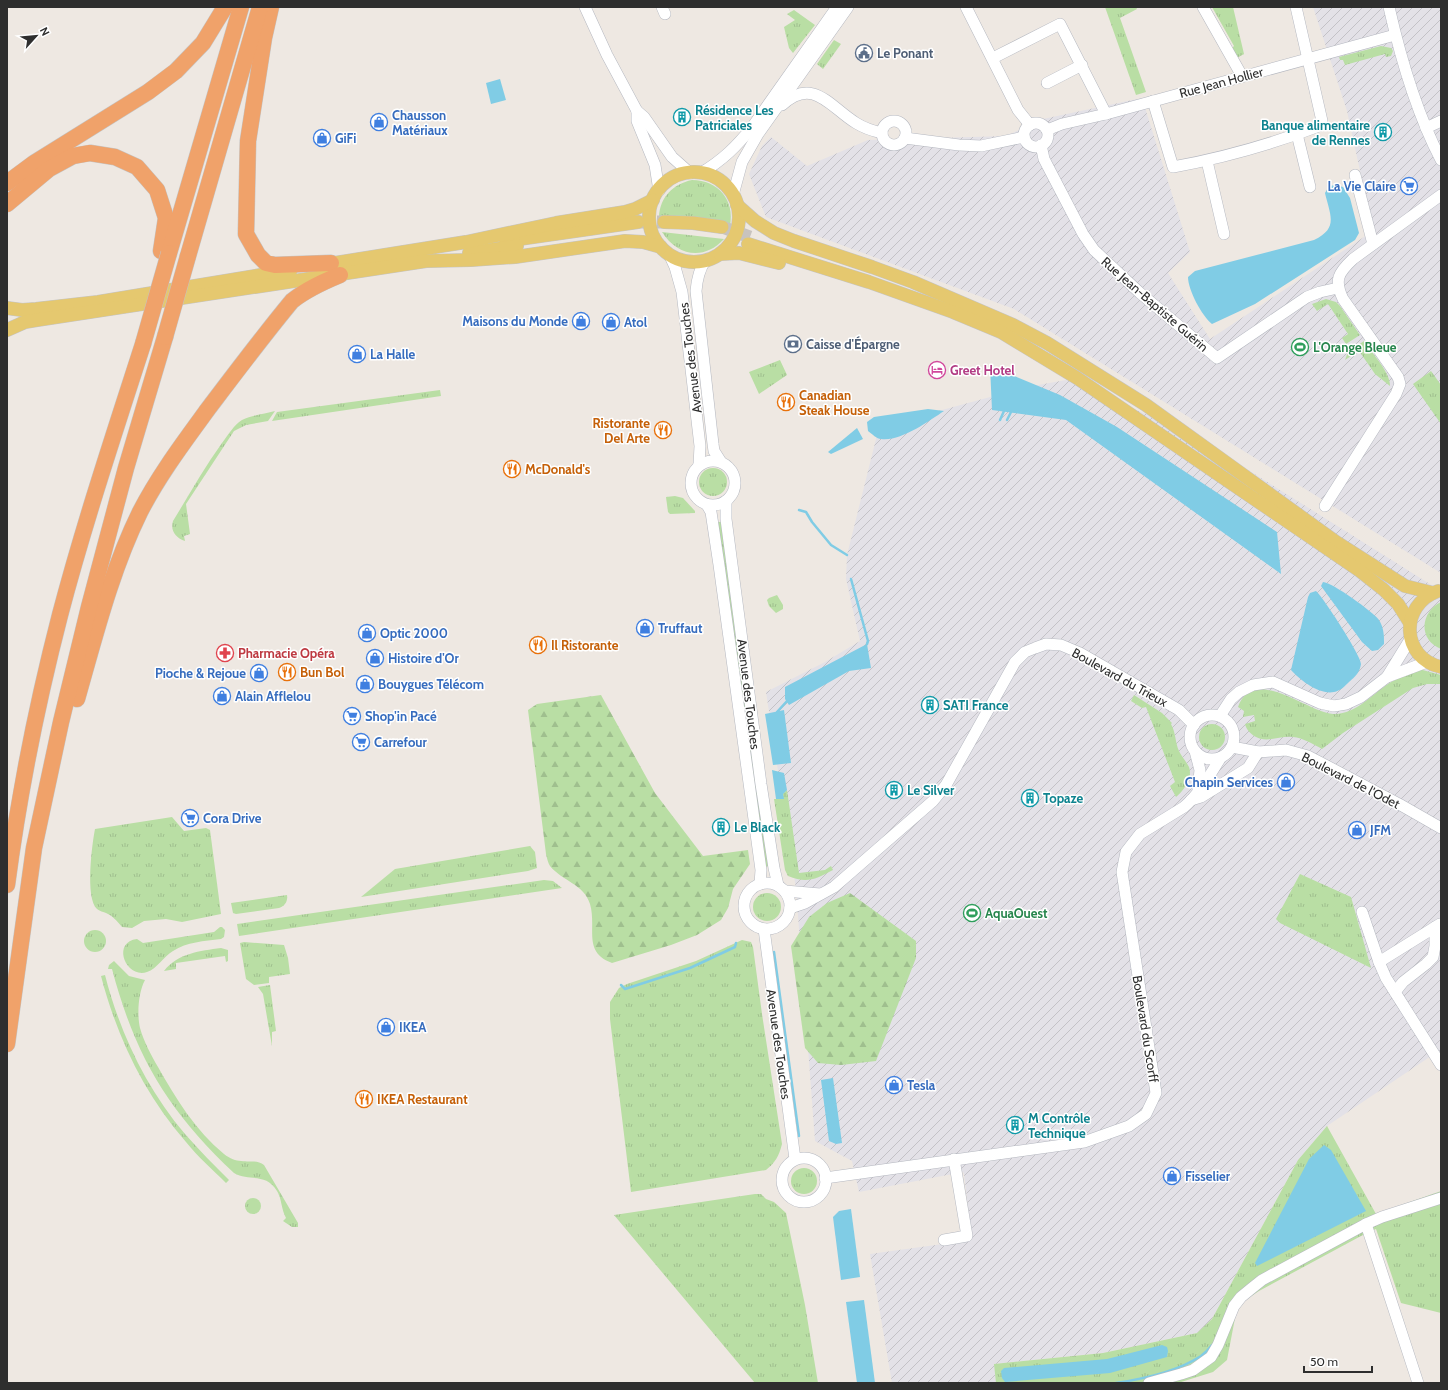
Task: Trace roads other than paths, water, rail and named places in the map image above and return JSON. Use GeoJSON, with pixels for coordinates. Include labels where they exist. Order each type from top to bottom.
{"type":"FeatureCollection","features":[{"type":"Feature","properties":{"kind":"highway"},"geometry":{"type":"LineString","coordinates":[[7,183],[34,163],[148,92],[176,71],[203,43],[225,7]]}},
{"type":"Feature","properties":{"kind":"highway"},"geometry":{"type":"LineString","coordinates":[[7,885],[16,820],[37,714],[60,615],[138,342],[241,7]]}},
{"type":"Feature","properties":{"kind":"highway"},"geometry":{"type":"LineString","coordinates":[[7,1044],[34,848],[61,722],[89,607],[126,468],[260,7]]}},
{"type":"Feature","properties":{"kind":"highway"},"geometry":{"type":"LineString","coordinates":[[271,7],[264,38],[248,140],[246,234],[258,255],[266,263],[275,266],[335,269]]}},
{"type":"Feature","properties":{"kind":"highway"},"geometry":{"type":"LineString","coordinates":[[7,204],[49,169],[73,156],[90,153],[116,156],[137,167],[157,190],[166,218],[165,253]]}},
{"type":"Feature","properties":{"kind":"highway"},"geometry":{"type":"LineString","coordinates":[[34,848],[112,579],[143,506],[173,457],[292,301],[312,288],[335,269]]}},
{"type":"Feature","properties":{"kind":"main road"},"geometry":{"type":"LineString","coordinates":[[7,330],[26,322],[37,320],[284,282],[335,269],[556,223],[625,212],[635,209],[656,195],[670,180],[680,175],[696,173],[719,180],[755,221],[774,233],[794,242],[913,282],[1013,325],[1047,343],[1146,405],[1336,542],[1405,586],[1437,592]]}},
{"type":"Feature","properties":{"kind":"main road"},"geometry":{"type":"LineString","coordinates":[[656,195],[650,210],[650,225],[653,235],[665,251]]}},
{"type":"Feature","properties":{"kind":"main road"},"geometry":{"type":"LineString","coordinates":[[258,276],[426,261],[496,259],[625,241],[643,242],[686,261],[705,261],[720,254],[730,244],[736,232],[739,219],[735,200]]}},
{"type":"Feature","properties":{"kind":"main road"},"geometry":{"type":"LineString","coordinates":[[664,224],[692,229],[721,231]]}},
{"type":"Feature","properties":{"kind":"main road"},"geometry":{"type":"LineString","coordinates":[[7,308],[22,310],[98,302],[258,276],[327,269],[563,232],[639,226],[471,252],[426,261]]}},
{"type":"Feature","properties":{"kind":"main road"},"geometry":{"type":"LineString","coordinates":[[948,298],[749,241],[967,317],[1001,332],[1077,378],[1360,571],[1384,590],[1398,604],[1410,623]]}},
{"type":"Feature","properties":{"kind":"main road"},"geometry":{"type":"LineString","coordinates":[[720,254],[740,253],[868,290],[924,302]]}},
{"type":"Feature","properties":{"kind":"main road"},"geometry":{"type":"LineString","coordinates":[[1437,592],[1419,604],[1413,612],[1410,623],[1411,638],[1414,647],[1427,662],[1441,668]]}},
{"type":"Feature","properties":{"kind":"street"},"geometry":{"type":"LineString","coordinates":[[585,7],[607,55],[637,111],[644,117],[672,157],[696,173],[722,159],[738,144],[753,126],[837,7]]}},
{"type":"Feature","properties":{"kind":"street"},"geometry":{"type":"LineString","coordinates":[[735,200],[742,162],[758,134],[848,7]]}},
{"type":"Feature","properties":{"kind":"street"},"geometry":{"type":"LineString","coordinates":[[966,7],[1018,110],[1030,125]]}},
{"type":"Feature","properties":{"kind":"street"},"geometry":{"type":"LineString","coordinates":[[1203,7],[1242,76]]}},
{"type":"Feature","properties":{"kind":"street"},"geometry":{"type":"LineString","coordinates":[[1153,101],[1173,166],[1207,161],[1319,126],[1322,121],[1296,7]]}},
{"type":"Feature","properties":{"kind":"street"},"geometry":{"type":"LineString","coordinates":[[1389,7],[1413,97],[1441,160]]}},
{"type":"Feature","properties":{"kind":"street"},"geometry":{"type":"LineString","coordinates":[[993,58],[1060,24],[1106,114]]}},
{"type":"Feature","properties":{"kind":"street","name":"Rue Jean Hollier"},"geometry":{"type":"LineString","coordinates":[[1046,130],[1062,124],[1106,114],[1396,35]]}},
{"type":"Feature","properties":{"kind":"street"},"geometry":{"type":"LineString","coordinates":[[1047,83],[1082,65]]}},
{"type":"Feature","properties":{"kind":"street"},"geometry":{"type":"LineString","coordinates":[[774,113],[791,98],[799,94],[818,95],[856,123],[873,131],[882,133]]}},
{"type":"Feature","properties":{"kind":"street"},"geometry":{"type":"LineString","coordinates":[[637,111],[637,120],[655,165],[656,195]]}},
{"type":"Feature","properties":{"kind":"street"},"geometry":{"type":"LineString","coordinates":[[1426,128],[1441,121]]}},
{"type":"Feature","properties":{"kind":"street"},"geometry":{"type":"LineString","coordinates":[[897,122],[903,126],[906,132],[905,138],[901,143],[891,145],[883,138],[883,128],[886,124],[897,122]]}},
{"type":"Feature","properties":{"kind":"street"},"geometry":{"type":"LineString","coordinates":[[1036,123],[1042,125],[1046,130],[1048,136],[1046,141],[1036,147],[1031,146],[1024,137],[1025,130],[1030,125],[1036,123]]}},
{"type":"Feature","properties":{"kind":"street"},"geometry":{"type":"LineString","coordinates":[[1297,134],[1310,187]]}},
{"type":"Feature","properties":{"kind":"street"},"geometry":{"type":"LineString","coordinates":[[905,138],[959,145],[981,146],[1024,137]]}},
{"type":"Feature","properties":{"kind":"street","name":"Rue Jean-Baptiste Guérin"},"geometry":{"type":"LineString","coordinates":[[1041,145],[1044,159],[1083,234],[1094,250],[1140,293],[1217,358],[1237,346],[1307,297],[1338,288]]}},
{"type":"Feature","properties":{"kind":"street"},"geometry":{"type":"LineString","coordinates":[[1207,161],[1224,234]]}},
{"type":"Feature","properties":{"kind":"street"},"geometry":{"type":"LineString","coordinates":[[1355,175],[1373,244]]}},
{"type":"Feature","properties":{"kind":"street"},"geometry":{"type":"LineString","coordinates":[[1326,506],[1396,394],[1400,384],[1398,377],[1343,299],[1338,288],[1338,278],[1342,268],[1352,259],[1441,195]]}},
{"type":"Feature","properties":{"kind":"street","name":"Avenue des Touches"},"geometry":{"type":"LineString","coordinates":[[665,251],[675,266],[682,292],[700,446],[699,465]]}},
{"type":"Feature","properties":{"kind":"street","name":"Avenue des Touches"},"geometry":{"type":"LineString","coordinates":[[705,261],[700,268],[696,290],[714,451],[721,462]]}},
{"type":"Feature","properties":{"kind":"street"},"geometry":{"type":"LineString","coordinates":[[712,460],[721,462],[732,471],[735,481],[734,492],[726,501],[717,505],[707,505],[697,499],[691,488],[691,478],[695,468],[699,465],[712,460]]}},
{"type":"Feature","properties":{"kind":"street","name":"Avenue des Touches"},"geometry":{"type":"LineString","coordinates":[[726,501],[727,530],[761,784],[774,868],[782,888]]}},
{"type":"Feature","properties":{"kind":"street","name":"Avenue des Touches"},"geometry":{"type":"LineString","coordinates":[[707,505],[712,520],[726,612],[761,870],[760,884]]}},
{"type":"Feature","properties":{"kind":"street"},"geometry":{"type":"LineString","coordinates":[[1387,677],[1411,638]]}},
{"type":"Feature","properties":{"kind":"street","name":"Boulevard du Trieux"},"geometry":{"type":"LineString","coordinates":[[790,908],[805,903],[834,887],[933,801],[946,785],[1016,662],[1025,652],[1046,644],[1061,645],[1080,652],[1179,710],[1194,725]]}},
{"type":"Feature","properties":{"kind":"street"},"geometry":{"type":"LineString","coordinates":[[1220,716],[1231,699],[1239,692],[1253,685],[1273,682],[1320,703],[1334,706],[1346,704],[1360,697],[1387,677],[1427,662]]}},
{"type":"Feature","properties":{"kind":"street"},"geometry":{"type":"LineString","coordinates":[[1205,716],[1220,716],[1231,726],[1234,733],[1232,747],[1221,757],[1213,759],[1206,758],[1200,755],[1192,745],[1190,738],[1191,731],[1194,725],[1205,716]]}},
{"type":"Feature","properties":{"kind":"street","name":"Boulevard de l'Odet"},"geometry":{"type":"LineString","coordinates":[[1232,747],[1258,752],[1286,750],[1308,756],[1397,802],[1441,828]]}},
{"type":"Feature","properties":{"kind":"street"},"geometry":{"type":"LineString","coordinates":[[1195,750],[1200,770],[1194,796],[1201,797],[1248,768],[1258,752]]}},
{"type":"Feature","properties":{"kind":"street","name":"Boulevard du Scorff"},"geometry":{"type":"LineString","coordinates":[[826,1178],[1084,1142],[1129,1126],[1146,1114],[1156,1093],[1122,872],[1126,852],[1140,834],[1184,807],[1205,784],[1221,757]]}},
{"type":"Feature","properties":{"kind":"street"},"geometry":{"type":"LineString","coordinates":[[782,888],[789,899],[790,908],[788,917],[782,924],[774,928],[764,929],[752,924],[746,916],[744,908],[745,899],[749,891],[760,884],[769,883],[803,894],[822,894]]}},
{"type":"Feature","properties":{"kind":"street"},"geometry":{"type":"LineString","coordinates":[[1362,912],[1386,978],[1441,1065]]}},
{"type":"Feature","properties":{"kind":"street"},"geometry":{"type":"LineString","coordinates":[[1379,962],[1438,925]]}},
{"type":"Feature","properties":{"kind":"street"},"geometry":{"type":"LineString","coordinates":[[1395,992],[1403,982],[1433,957],[1438,925]]}},
{"type":"Feature","properties":{"kind":"street","name":"Avenue des Touches"},"geometry":{"type":"LineString","coordinates":[[764,929],[795,1159]]}},
{"type":"Feature","properties":{"kind":"street"},"geometry":{"type":"LineString","coordinates":[[805,1158],[816,1161],[824,1171],[826,1178],[824,1189],[820,1195],[814,1199],[802,1202],[793,1199],[785,1192],[783,1188],[782,1175],[784,1169],[795,1159],[805,1158]]}},
{"type":"Feature","properties":{"kind":"street"},"geometry":{"type":"LineString","coordinates":[[944,1240],[967,1236],[954,1160]]}},
{"type":"Feature","properties":{"kind":"street"},"geometry":{"type":"LineString","coordinates":[[1149,1383],[1192,1370],[1211,1357],[1218,1345],[1234,1306],[1241,1297],[1262,1280],[1366,1224],[1382,1217],[1441,1198]]}},
{"type":"Feature","properties":{"kind":"street"},"geometry":{"type":"LineString","coordinates":[[1366,1224],[1418,1383]]}},
{"type":"Feature","properties":{"kind":"water"},"geometry":{"type":"Polygon","coordinates":[[[500,79],[506,100],[491,104],[486,83],[500,79]]]}},
{"type":"Feature","properties":{"kind":"water"},"geometry":{"type":"Polygon","coordinates":[[[1336,185],[1343,187],[1350,198],[1359,233],[1355,240],[1255,304],[1212,324],[1196,302],[1190,289],[1188,277],[1195,271],[1314,240],[1327,231],[1330,226],[1331,220],[1325,193],[1329,186],[1336,185]]]}},
{"type":"Feature","properties":{"kind":"water"},"geometry":{"type":"Polygon","coordinates":[[[990,366],[1060,395],[1117,427],[1277,532],[1281,574],[1066,420],[992,410],[990,366]]]}},
{"type":"Feature","properties":{"kind":"water"},"geometry":{"type":"Polygon","coordinates":[[[928,409],[944,411],[914,430],[897,437],[879,439],[868,431],[867,422],[874,417],[928,409]]]}},
{"type":"Feature","properties":{"kind":"water"},"geometry":{"type":"Polygon","coordinates":[[[857,428],[863,439],[831,454],[828,452],[857,428]]]}},
{"type":"Feature","properties":{"kind":"water"},"geometry":{"type":"Polygon","coordinates":[[[1323,582],[1335,587],[1352,598],[1369,610],[1379,620],[1383,629],[1384,644],[1378,650],[1372,651],[1362,642],[1321,586],[1323,582]]]}},
{"type":"Feature","properties":{"kind":"water"},"geometry":{"type":"Polygon","coordinates":[[[1316,591],[1342,627],[1360,659],[1361,664],[1358,672],[1353,678],[1338,691],[1334,692],[1322,691],[1310,686],[1291,670],[1308,597],[1310,593],[1316,591]]]}},
{"type":"Feature","properties":{"kind":"water"},"geometry":{"type":"Polygon","coordinates":[[[867,644],[871,668],[849,671],[789,705],[785,699],[785,687],[867,644]]]}},
{"type":"Feature","properties":{"kind":"water"},"geometry":{"type":"Polygon","coordinates":[[[784,710],[791,763],[773,765],[765,714],[784,710]]]}},
{"type":"Feature","properties":{"kind":"water"},"geometry":{"type":"Polygon","coordinates":[[[772,770],[784,773],[787,790],[783,794],[784,799],[776,799],[772,770]]]}},
{"type":"Feature","properties":{"kind":"water"},"geometry":{"type":"Polygon","coordinates":[[[833,1078],[842,1143],[836,1144],[829,1141],[821,1080],[833,1078]]]}},
{"type":"Feature","properties":{"kind":"water"},"geometry":{"type":"Polygon","coordinates":[[[1324,1145],[1331,1150],[1366,1211],[1257,1266],[1255,1263],[1309,1159],[1324,1145]]]}},
{"type":"Feature","properties":{"kind":"water"},"geometry":{"type":"Polygon","coordinates":[[[851,1209],[860,1277],[841,1280],[833,1217],[839,1211],[851,1209]]]}},
{"type":"Feature","properties":{"kind":"water"},"geometry":{"type":"Polygon","coordinates":[[[864,1300],[875,1383],[857,1383],[846,1302],[864,1300]]]}},
{"type":"Feature","properties":{"kind":"water"},"geometry":{"type":"Polygon","coordinates":[[[1162,1345],[1167,1347],[1167,1357],[1110,1373],[1005,1382],[1002,1378],[1001,1371],[1004,1368],[1107,1359],[1162,1345]]]}},
{"type":"Feature","properties":{"kind":"waterway"},"geometry":{"type":"LineString","coordinates":[[1000,420],[1004,411]]}},
{"type":"Feature","properties":{"kind":"waterway"},"geometry":{"type":"LineString","coordinates":[[1007,420],[1011,412]]}},
{"type":"Feature","properties":{"kind":"waterway"},"geometry":{"type":"LineString","coordinates":[[799,510],[806,512],[812,522],[831,545],[847,555]]}},
{"type":"Feature","properties":{"kind":"waterway"},"geometry":{"type":"LineString","coordinates":[[851,579],[868,641],[867,644]]}},
{"type":"Feature","properties":{"kind":"waterway"},"geometry":{"type":"LineString","coordinates":[[777,712],[787,701]]}},
{"type":"Feature","properties":{"kind":"waterway"},"geometry":{"type":"LineString","coordinates":[[621,985],[625,989],[690,968],[735,947],[736,943]]}},
{"type":"Feature","properties":{"kind":"waterway"},"geometry":{"type":"LineString","coordinates":[[774,952],[799,1136]]}},
{"type":"Feature","properties":{"kind":"waterway"},"geometry":{"type":"LineString","coordinates":[[1116,1383],[1149,1377],[1182,1366],[1201,1356],[1212,1345]]}},
{"type":"Feature","properties":{"kind":"tunnel"},"geometry":{"type":"LineString","coordinates":[[638,222],[664,222]]}},
{"type":"Feature","properties":{"kind":"tunnel"},"geometry":{"type":"LineString","coordinates":[[722,227],[750,237]]}},
{"type":"Feature","properties":{"kind":"place","name":"Le Ponant"},"geometry":{"type":"Point","coordinates":[864,53]}},
{"type":"Feature","properties":{"kind":"place","name":"Résidence Les Patriciales"},"geometry":{"type":"Point","coordinates":[682,117]}},
{"type":"Feature","properties":{"kind":"place","name":"Chausson Matériaux"},"geometry":{"type":"Point","coordinates":[379,122]}},
{"type":"Feature","properties":{"kind":"place","name":"Banque alimentaire de Rennes"},"geometry":{"type":"Point","coordinates":[1383,132]}},
{"type":"Feature","properties":{"kind":"place","name":"GiFi"},"geometry":{"type":"Point","coordinates":[322,138]}},
{"type":"Feature","properties":{"kind":"place","name":"La Vie Claire"},"geometry":{"type":"Point","coordinates":[1409,186]}},
{"type":"Feature","properties":{"kind":"place","name":"Maisons du Monde"},"geometry":{"type":"Point","coordinates":[581,321]}},
{"type":"Feature","properties":{"kind":"place","name":"Atol"},"geometry":{"type":"Point","coordinates":[611,322]}},
{"type":"Feature","properties":{"kind":"place","name":"Caisse d'Épargne"},"geometry":{"type":"Point","coordinates":[793,344]}},
{"type":"Feature","properties":{"kind":"place","name":"L'Orange Bleue"},"geometry":{"type":"Point","coordinates":[1300,347]}},
{"type":"Feature","properties":{"kind":"place","name":"La Halle"},"geometry":{"type":"Point","coordinates":[357,354]}},
{"type":"Feature","properties":{"kind":"place","name":"Greet Hotel"},"geometry":{"type":"Point","coordinates":[937,370]}},
{"type":"Feature","properties":{"kind":"place","name":"Canadian Steak House"},"geometry":{"type":"Point","coordinates":[786,402]}},
{"type":"Feature","properties":{"kind":"place","name":"Ristorante Del Arte"},"geometry":{"type":"Point","coordinates":[663,430]}},
{"type":"Feature","properties":{"kind":"place","name":"McDonald's"},"geometry":{"type":"Point","coordinates":[512,469]}},
{"type":"Feature","properties":{"kind":"place","name":"Truffaut"},"geometry":{"type":"Point","coordinates":[645,628]}},
{"type":"Feature","properties":{"kind":"place","name":"Optic 2000"},"geometry":{"type":"Point","coordinates":[367,633]}},
{"type":"Feature","properties":{"kind":"place","name":"Il Ristorante"},"geometry":{"type":"Point","coordinates":[538,645]}},
{"type":"Feature","properties":{"kind":"place","name":"Pharmacie Opéra"},"geometry":{"type":"Point","coordinates":[225,653]}},
{"type":"Feature","properties":{"kind":"place","name":"Histoire d'Or"},"geometry":{"type":"Point","coordinates":[375,658]}},
{"type":"Feature","properties":{"kind":"place","name":"Bun Bol"},"geometry":{"type":"Point","coordinates":[287,672]}},
{"type":"Feature","properties":{"kind":"place","name":"Pioche & Rejoue"},"geometry":{"type":"Point","coordinates":[259,673]}},
{"type":"Feature","properties":{"kind":"place","name":"Bouygues Télécom"},"geometry":{"type":"Point","coordinates":[365,684]}},
{"type":"Feature","properties":{"kind":"place","name":"Alain Afflelou"},"geometry":{"type":"Point","coordinates":[222,696]}},
{"type":"Feature","properties":{"kind":"place","name":"SATI France"},"geometry":{"type":"Point","coordinates":[930,705]}},
{"type":"Feature","properties":{"kind":"place","name":"Shop'in Pacé"},"geometry":{"type":"Point","coordinates":[352,716]}},
{"type":"Feature","properties":{"kind":"place","name":"Carrefour"},"geometry":{"type":"Point","coordinates":[361,742]}},
{"type":"Feature","properties":{"kind":"place","name":"Chapin Services"},"geometry":{"type":"Point","coordinates":[1286,782]}},
{"type":"Feature","properties":{"kind":"place","name":"Le Silver"},"geometry":{"type":"Point","coordinates":[894,790]}},
{"type":"Feature","properties":{"kind":"place","name":"Topaze"},"geometry":{"type":"Point","coordinates":[1030,798]}},
{"type":"Feature","properties":{"kind":"place","name":"Cora Drive"},"geometry":{"type":"Point","coordinates":[190,818]}},
{"type":"Feature","properties":{"kind":"place","name":"Le Black"},"geometry":{"type":"Point","coordinates":[721,827]}},
{"type":"Feature","properties":{"kind":"place","name":"JFM"},"geometry":{"type":"Point","coordinates":[1357,830]}},
{"type":"Feature","properties":{"kind":"place","name":"AquaOuest"},"geometry":{"type":"Point","coordinates":[972,913]}},
{"type":"Feature","properties":{"kind":"place","name":"IKEA"},"geometry":{"type":"Point","coordinates":[386,1027]}},
{"type":"Feature","properties":{"kind":"place","name":"Tesla"},"geometry":{"type":"Point","coordinates":[894,1085]}},
{"type":"Feature","properties":{"kind":"place","name":"IKEA Restaurant"},"geometry":{"type":"Point","coordinates":[364,1099]}},
{"type":"Feature","properties":{"kind":"place","name":"M Contrôle Technique"},"geometry":{"type":"Point","coordinates":[1015,1125]}},
{"type":"Feature","properties":{"kind":"place","name":"Fisselier"},"geometry":{"type":"Point","coordinates":[1172,1176]}}]}
